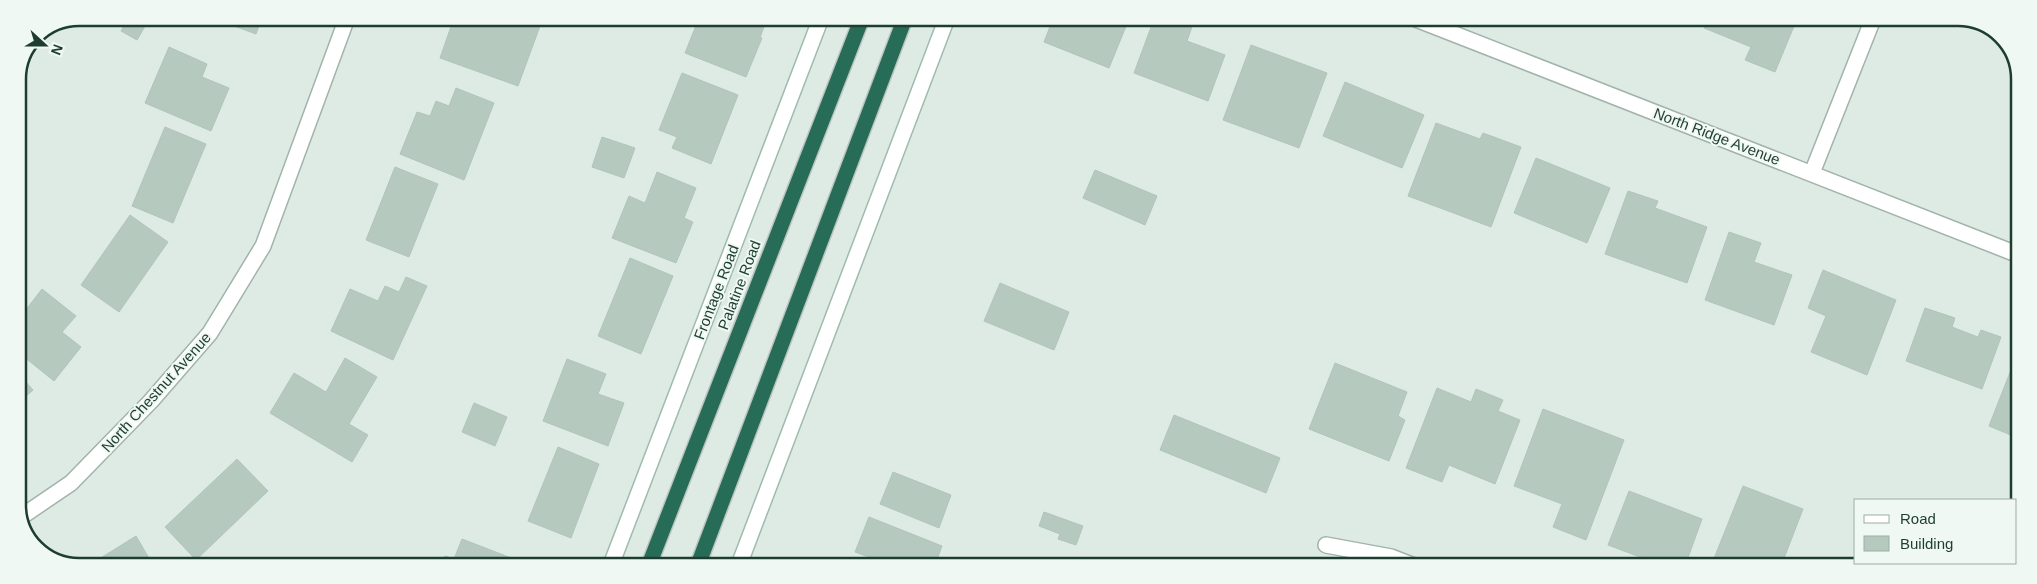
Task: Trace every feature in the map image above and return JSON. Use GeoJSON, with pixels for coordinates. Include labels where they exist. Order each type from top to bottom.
{"type":"FeatureCollection","features":[{"type":"Feature","properties":{"kind":"highway","name":"Palatine Road"},"geometry":{"type":"LineString","coordinates":[[652,558],[859,26]]}},
{"type":"Feature","properties":{"kind":"highway"},"geometry":{"type":"LineString","coordinates":[[701,558],[902,26]]}},
{"type":"Feature","properties":{"kind":"street","name":"North Chestnut Avenue"},"geometry":{"type":"LineString","coordinates":[[27,513],[71,483],[151,401],[210,333],[263,246],[344,26]]}},
{"type":"Feature","properties":{"kind":"street","name":"Frontage Road"},"geometry":{"type":"LineString","coordinates":[[614,558],[818,26]]}},
{"type":"Feature","properties":{"kind":"street"},"geometry":{"type":"LineString","coordinates":[[741,558],[945,26]]}},
{"type":"Feature","properties":{"kind":"street","name":"North Ridge Avenue"},"geometry":{"type":"LineString","coordinates":[[1434,26],[2011,252]]}},
{"type":"Feature","properties":{"kind":"street"},"geometry":{"type":"LineString","coordinates":[[1812,174],[1870,26]]}},
{"type":"Feature","properties":{"kind":"street"},"geometry":{"type":"LineString","coordinates":[[1326,545],[1394,558]]}},
{"type":"Feature","properties":{"kind":"building"},"geometry":{"type":"Polygon","coordinates":[[[124,26],[145,26],[137,40],[121,31],[124,26]]]}},
{"type":"Feature","properties":{"kind":"building"},"geometry":{"type":"Polygon","coordinates":[[[234,26],[259,26],[256,34],[234,26]]]}},
{"type":"Feature","properties":{"kind":"building"},"geometry":{"type":"Polygon","coordinates":[[[451,26],[540,26],[518,86],[440,58],[451,26]]]}},
{"type":"Feature","properties":{"kind":"building"},"geometry":{"type":"Polygon","coordinates":[[[696,26],[764,26],[760,38],[762,38],[746,77],[685,53],[696,26]]]}},
{"type":"Feature","properties":{"kind":"building"},"geometry":{"type":"Polygon","coordinates":[[[1050,26],[1126,26],[1109,68],[1044,42],[1050,26]]]}},
{"type":"Feature","properties":{"kind":"building"},"geometry":{"type":"Polygon","coordinates":[[[1151,26],[1192,26],[1187,41],[1225,55],[1208,101],[1134,73],[1151,26]]]}},
{"type":"Feature","properties":{"kind":"building"},"geometry":{"type":"Polygon","coordinates":[[[1705,26],[1794,26],[1775,72],[1745,60],[1751,47],[1704,28],[1705,26]]]}},
{"type":"Feature","properties":{"kind":"building"},"geometry":{"type":"Polygon","coordinates":[[[1251,45],[1327,73],[1299,148],[1223,120],[1251,45]]]}},
{"type":"Feature","properties":{"kind":"building"},"geometry":{"type":"Polygon","coordinates":[[[169,47],[207,64],[202,77],[229,88],[211,131],[145,103],[169,47]]]}},
{"type":"Feature","properties":{"kind":"building"},"geometry":{"type":"Polygon","coordinates":[[[682,73],[738,95],[711,164],[672,148],[677,137],[659,130],[682,73]]]}},
{"type":"Feature","properties":{"kind":"building"},"geometry":{"type":"Polygon","coordinates":[[[1345,82],[1424,115],[1402,168],[1323,136],[1345,82]]]}},
{"type":"Feature","properties":{"kind":"building"},"geometry":{"type":"Polygon","coordinates":[[[456,88],[494,103],[464,180],[400,154],[417,112],[430,116],[436,101],[449,106],[456,88]]]}},
{"type":"Feature","properties":{"kind":"building"},"geometry":{"type":"Polygon","coordinates":[[[1436,123],[1480,139],[1483,133],[1521,147],[1491,227],[1408,196],[1436,123]]]}},
{"type":"Feature","properties":{"kind":"building"},"geometry":{"type":"Polygon","coordinates":[[[165,127],[206,144],[173,223],[132,206],[165,127]]]}},
{"type":"Feature","properties":{"kind":"building"},"geometry":{"type":"Polygon","coordinates":[[[602,137],[635,148],[624,178],[592,167],[602,137]]]}},
{"type":"Feature","properties":{"kind":"building"},"geometry":{"type":"Polygon","coordinates":[[[1536,158],[1610,188],[1587,243],[1514,213],[1536,158]]]}},
{"type":"Feature","properties":{"kind":"building"},"geometry":{"type":"Polygon","coordinates":[[[395,167],[438,184],[409,257],[366,240],[395,167]]]}},
{"type":"Feature","properties":{"kind":"building"},"geometry":{"type":"Polygon","coordinates":[[[1095,170],[1157,196],[1145,225],[1083,198],[1095,170]]]}},
{"type":"Feature","properties":{"kind":"building"},"geometry":{"type":"Polygon","coordinates":[[[657,172],[696,188],[684,218],[693,222],[676,263],[612,238],[629,196],[645,203],[657,172]]]}},
{"type":"Feature","properties":{"kind":"building"},"geometry":{"type":"Polygon","coordinates":[[[1628,191],[1658,201],[1655,208],[1707,227],[1687,283],[1605,254],[1628,191]]]}},
{"type":"Feature","properties":{"kind":"building"},"geometry":{"type":"Polygon","coordinates":[[[130,215],[168,242],[119,312],[81,285],[130,215]]]}},
{"type":"Feature","properties":{"kind":"building"},"geometry":{"type":"Polygon","coordinates":[[[1729,232],[1761,243],[1754,262],[1792,275],[1774,325],[1705,300],[1729,232]]]}},
{"type":"Feature","properties":{"kind":"building"},"geometry":{"type":"Polygon","coordinates":[[[630,258],[673,276],[641,354],[598,336],[630,258]]]}},
{"type":"Feature","properties":{"kind":"building"},"geometry":{"type":"Polygon","coordinates":[[[1823,270],[1896,300],[1867,375],[1811,352],[1826,316],[1808,308],[1823,270]]]}},
{"type":"Feature","properties":{"kind":"building"},"geometry":{"type":"Polygon","coordinates":[[[406,277],[427,286],[393,360],[331,331],[350,289],[378,301],[385,286],[399,292],[406,277]]]}},
{"type":"Feature","properties":{"kind":"building"},"geometry":{"type":"Polygon","coordinates":[[[1000,283],[1069,312],[1054,350],[984,321],[1000,283]]]}},
{"type":"Feature","properties":{"kind":"building"},"geometry":{"type":"Polygon","coordinates":[[[42,289],[76,316],[62,332],[81,347],[54,381],[26,358],[26,310],[42,289]]]}},
{"type":"Feature","properties":{"kind":"building"},"geometry":{"type":"Polygon","coordinates":[[[1925,308],[1955,318],[1952,327],[1978,337],[1981,330],[2001,337],[1982,389],[1906,361],[1925,308]]]}},
{"type":"Feature","properties":{"kind":"building"},"geometry":{"type":"Polygon","coordinates":[[[345,358],[377,377],[349,424],[368,435],[352,462],[270,413],[294,373],[326,392],[345,358]]]}},
{"type":"Feature","properties":{"kind":"building"},"geometry":{"type":"Polygon","coordinates":[[[567,359],[606,374],[598,394],[624,403],[608,446],[543,421],[567,359]]]}},
{"type":"Feature","properties":{"kind":"building"},"geometry":{"type":"Polygon","coordinates":[[[1335,363],[1407,392],[1398,416],[1405,420],[1389,461],[1309,429],[1335,363]]]}},
{"type":"Feature","properties":{"kind":"building"},"geometry":{"type":"Polygon","coordinates":[[[2011,370],[2011,435],[1989,426],[2011,370]]]}},
{"type":"Feature","properties":{"kind":"building"},"geometry":{"type":"Polygon","coordinates":[[[26,382],[33,390],[26,396],[26,382]]]}},
{"type":"Feature","properties":{"kind":"building"},"geometry":{"type":"Polygon","coordinates":[[[1437,388],[1471,402],[1476,389],[1503,400],[1498,411],[1520,420],[1495,484],[1449,465],[1442,482],[1406,468],[1437,388]]]}},
{"type":"Feature","properties":{"kind":"building"},"geometry":{"type":"Polygon","coordinates":[[[474,403],[507,417],[495,446],[462,432],[474,403]]]}},
{"type":"Feature","properties":{"kind":"building"},"geometry":{"type":"Polygon","coordinates":[[[1543,409],[1624,440],[1586,540],[1553,527],[1562,504],[1514,486],[1543,409]]]}},
{"type":"Feature","properties":{"kind":"building"},"geometry":{"type":"Polygon","coordinates":[[[1174,415],[1280,458],[1266,493],[1160,450],[1174,415]]]}},
{"type":"Feature","properties":{"kind":"building"},"geometry":{"type":"Polygon","coordinates":[[[558,447],[599,464],[571,538],[528,521],[558,447]]]}},
{"type":"Feature","properties":{"kind":"building"},"geometry":{"type":"Polygon","coordinates":[[[237,459],[268,491],[198,558],[194,558],[165,527],[237,459]]]}},
{"type":"Feature","properties":{"kind":"building"},"geometry":{"type":"Polygon","coordinates":[[[893,472],[951,495],[939,528],[880,504],[893,472]]]}},
{"type":"Feature","properties":{"kind":"building"},"geometry":{"type":"Polygon","coordinates":[[[1743,486],[1803,509],[1784,558],[1714,558],[1743,486]]]}},
{"type":"Feature","properties":{"kind":"building"},"geometry":{"type":"Polygon","coordinates":[[[1629,491],[1702,519],[1688,558],[1643,558],[1608,545],[1629,491]]]}},
{"type":"Feature","properties":{"kind":"building"},"geometry":{"type":"Polygon","coordinates":[[[1044,512],[1083,526],[1076,545],[1058,539],[1060,534],[1039,526],[1044,512]]]}},
{"type":"Feature","properties":{"kind":"building"},"geometry":{"type":"Polygon","coordinates":[[[869,517],[942,546],[938,558],[871,558],[855,552],[869,517]]]}},
{"type":"Feature","properties":{"kind":"building"},"geometry":{"type":"Polygon","coordinates":[[[136,536],[149,558],[101,558],[136,536]]]}},
{"type":"Feature","properties":{"kind":"building"},"geometry":{"type":"Polygon","coordinates":[[[462,539],[511,558],[454,558],[462,539]]]}}]}
